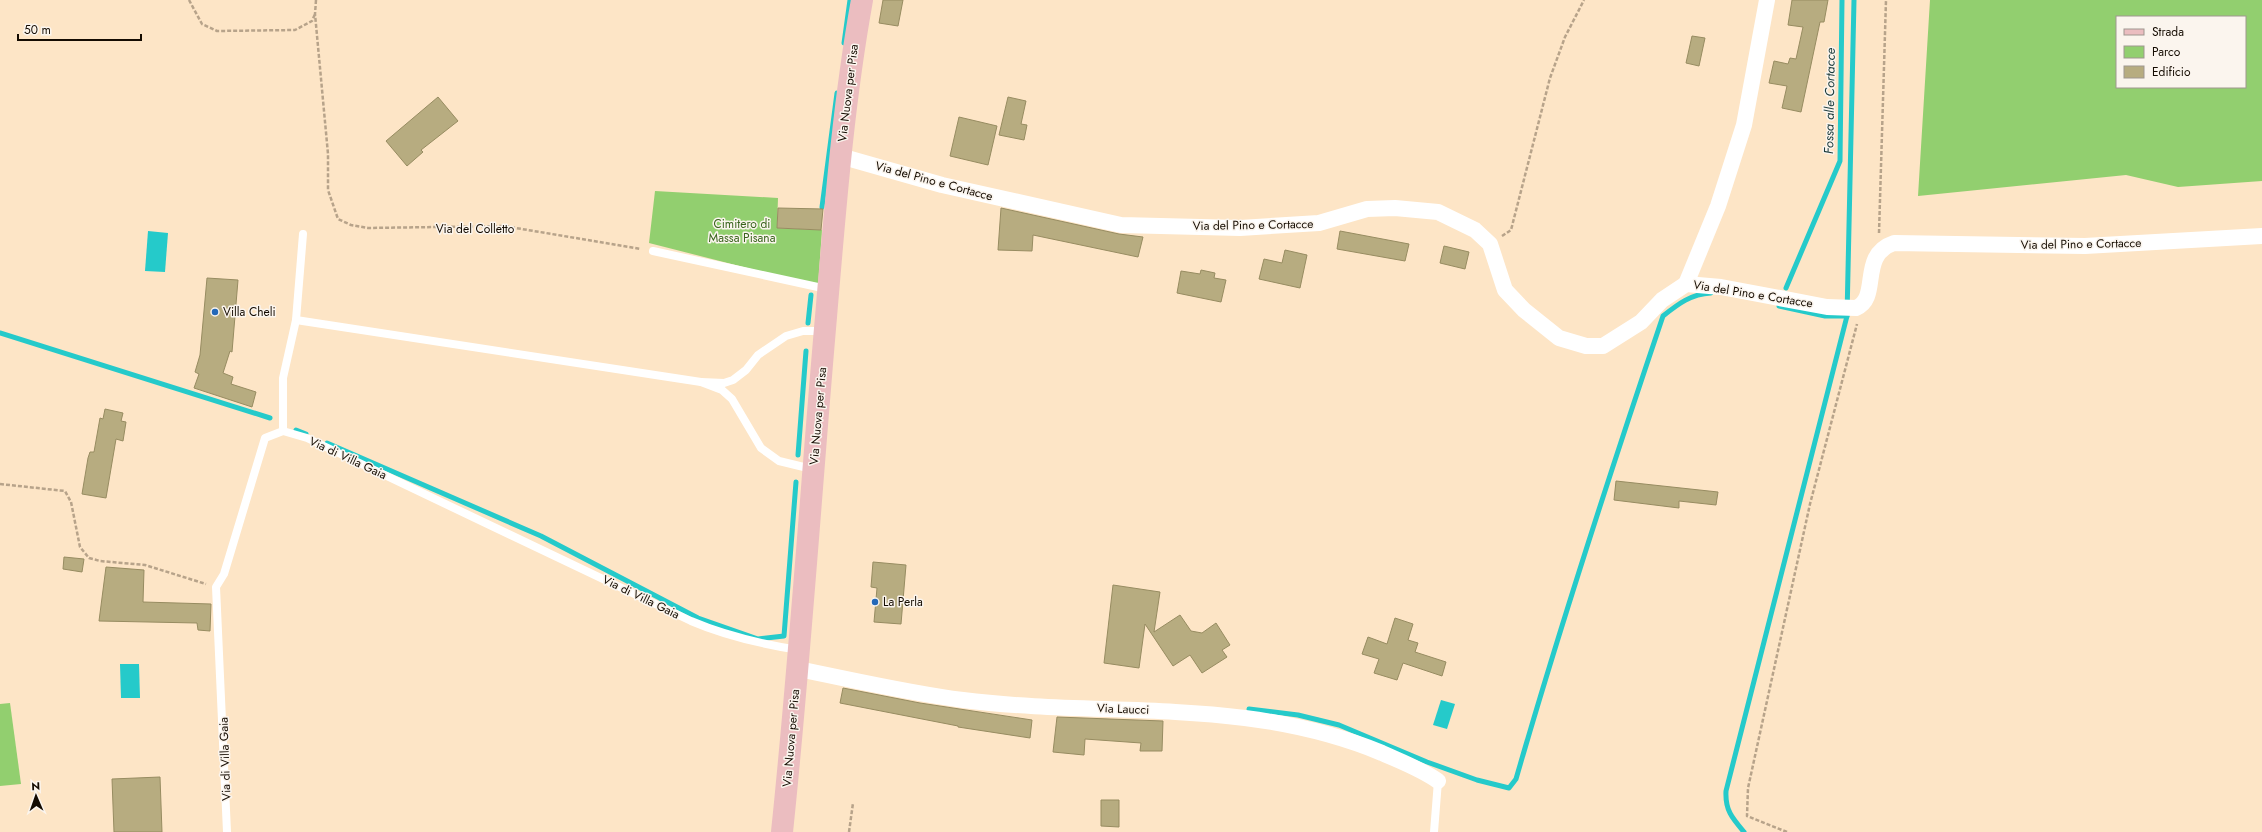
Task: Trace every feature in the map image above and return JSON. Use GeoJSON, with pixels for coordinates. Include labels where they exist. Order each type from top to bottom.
{"type":"FeatureCollection","features":[{"type":"Feature","properties":{"kind":"main road","name":"Via Nuova per Pisa"},"geometry":{"type":"LineString","coordinates":[[782,832],[799,660],[813,470],[840,156],[853,50],[862,0]]}},
{"type":"Feature","properties":{"kind":"street"},"geometry":{"type":"LineString","coordinates":[[1686,284],[1718,206],[1744,125],[1767,0]]}},
{"type":"Feature","properties":{"kind":"street","name":"Via del Pino e Cortacce"},"geometry":{"type":"LineString","coordinates":[[840,156],[942,185],[1121,225],[1240,228],[1319,223],[1367,209],[1395,208],[1438,212],[1475,230],[1490,244],[1505,290],[1524,310],[1559,338],[1586,346],[1603,346],[1641,322],[1662,300],[1686,284],[1720,287],[1854,307]]}},
{"type":"Feature","properties":{"kind":"street","name":"Via del Pino e Cortacce"},"geometry":{"type":"LineString","coordinates":[[1878,251],[1894,243],[2085,246],[2262,236]]}},
{"type":"Feature","properties":{"kind":"street"},"geometry":{"type":"LineString","coordinates":[[1854,307],[1868,292],[1873,264],[1878,251]]}},
{"type":"Feature","properties":{"kind":"street","name":"Via Laucci"},"geometry":{"type":"LineString","coordinates":[[799,660],[963,700],[1218,714],[1286,723],[1355,742],[1424,771],[1438,781]]}},
{"type":"Feature","properties":{"kind":"lane"},"geometry":{"type":"LineString","coordinates":[[216,587],[224,574],[265,438],[283,431],[283,378],[296,320],[303,234]]}},
{"type":"Feature","properties":{"kind":"lane"},"geometry":{"type":"LineString","coordinates":[[653,251],[828,289]]}},
{"type":"Feature","properties":{"kind":"lane"},"geometry":{"type":"LineString","coordinates":[[296,320],[701,382],[724,383],[733,380],[746,370],[758,355],[786,336],[803,330],[825,331]]}},
{"type":"Feature","properties":{"kind":"lane"},"geometry":{"type":"LineString","coordinates":[[701,382],[722,390],[732,399],[761,448],[779,461],[813,470]]}},
{"type":"Feature","properties":{"kind":"lane","name":"Via di Villa Gaia"},"geometry":{"type":"LineString","coordinates":[[283,431],[307,438],[697,624],[721,634],[749,642],[799,660]]}},
{"type":"Feature","properties":{"kind":"lane","name":"Via di Villa Gaia"},"geometry":{"type":"LineString","coordinates":[[216,587],[227,832]]}},
{"type":"Feature","properties":{"kind":"lane"},"geometry":{"type":"LineString","coordinates":[[1434,832],[1438,781]]}},
{"type":"Feature","properties":{"kind":"path"},"geometry":{"type":"LineString","coordinates":[[189,0],[202,24],[217,30],[295,30],[312,21],[315,14]]}},
{"type":"Feature","properties":{"kind":"path","name":"Via del Colletto"},"geometry":{"type":"LineString","coordinates":[[316,0],[315,14],[328,154],[328,190],[338,218],[351,225],[368,228],[426,229],[504,226],[653,251]]}},
{"type":"Feature","properties":{"kind":"path"},"geometry":{"type":"LineString","coordinates":[[1490,244],[1511,230],[1550,78],[1566,37],[1584,0]]}},
{"type":"Feature","properties":{"kind":"path"},"geometry":{"type":"LineString","coordinates":[[1878,251],[1886,0]]}},
{"type":"Feature","properties":{"kind":"path"},"geometry":{"type":"LineString","coordinates":[[1787,832],[1747,816],[1748,788],[1854,307]]}},
{"type":"Feature","properties":{"kind":"path"},"geometry":{"type":"LineString","coordinates":[[0,484],[65,491],[71,502],[80,547],[89,558],[100,561],[145,565],[216,587]]}},
{"type":"Feature","properties":{"kind":"path"},"geometry":{"type":"LineString","coordinates":[[849,832],[853,803]]}},
{"type":"Feature","properties":{"kind":"green space"},"geometry":{"type":"Polygon","coordinates":[[[1930,0],[2262,0],[2262,181],[2178,187],[2126,175],[1918,196],[1930,0]]]}},
{"type":"Feature","properties":{"kind":"green space","name":"Cimitero di Massa Pisana"},"geometry":{"type":"Polygon","coordinates":[[[655,191],[778,198],[777,228],[822,230],[818,286],[649,243],[655,191]]]}},
{"type":"Feature","properties":{"kind":"green space"},"geometry":{"type":"Polygon","coordinates":[[[10,703],[21,784],[0,786],[0,704],[10,703]]]}},
{"type":"Feature","properties":{"kind":"water"},"geometry":{"type":"Polygon","coordinates":[[[148,231],[168,233],[165,272],[145,271],[148,231]]]}},
{"type":"Feature","properties":{"kind":"water"},"geometry":{"type":"Polygon","coordinates":[[[120,664],[139,664],[140,698],[121,698],[120,664]]]}},
{"type":"Feature","properties":{"kind":"water"},"geometry":{"type":"Polygon","coordinates":[[[1441,700],[1455,704],[1447,729],[1433,725],[1441,700]]]}},
{"type":"Feature","properties":{"kind":"building"},"geometry":{"type":"Polygon","coordinates":[[[883,0],[903,0],[898,26],[879,23],[883,0]]]}},
{"type":"Feature","properties":{"kind":"building"},"geometry":{"type":"Polygon","coordinates":[[[1792,0],[1828,0],[1824,22],[1820,22],[1801,112],[1782,108],[1787,86],[1769,83],[1774,61],[1788,64],[1790,58],[1796,59],[1803,27],[1788,25],[1792,0]]]}},
{"type":"Feature","properties":{"kind":"building"},"geometry":{"type":"Polygon","coordinates":[[[1692,36],[1705,38],[1699,66],[1686,63],[1692,36]]]}},
{"type":"Feature","properties":{"kind":"building"},"geometry":{"type":"Polygon","coordinates":[[[438,97],[458,121],[421,150],[423,152],[407,166],[386,141],[438,97]]]}},
{"type":"Feature","properties":{"kind":"building"},"geometry":{"type":"Polygon","coordinates":[[[1008,97],[1026,101],[1021,124],[1027,125],[1024,140],[999,135],[1008,97]]]}},
{"type":"Feature","properties":{"kind":"building"},"geometry":{"type":"Polygon","coordinates":[[[959,117],[997,126],[988,165],[950,156],[959,117]]]}},
{"type":"Feature","properties":{"kind":"building"},"geometry":{"type":"Polygon","coordinates":[[[778,208],[823,209],[821,230],[777,228],[778,208]]]}},
{"type":"Feature","properties":{"kind":"building"},"geometry":{"type":"Polygon","coordinates":[[[1001,208],[1119,234],[1143,237],[1138,257],[1033,235],[1032,251],[998,250],[1001,208]]]}},
{"type":"Feature","properties":{"kind":"building"},"geometry":{"type":"Polygon","coordinates":[[[1340,231],[1409,244],[1405,261],[1337,249],[1340,231]]]}},
{"type":"Feature","properties":{"kind":"building"},"geometry":{"type":"Polygon","coordinates":[[[1444,246],[1469,252],[1465,269],[1440,263],[1444,246]]]}},
{"type":"Feature","properties":{"kind":"building"},"geometry":{"type":"Polygon","coordinates":[[[1285,250],[1307,255],[1300,288],[1259,279],[1264,259],[1282,263],[1285,250]]]}},
{"type":"Feature","properties":{"kind":"building"},"geometry":{"type":"Polygon","coordinates":[[[1201,270],[1215,273],[1214,278],[1226,280],[1221,302],[1177,293],[1181,271],[1200,274],[1201,270]]]}},
{"type":"Feature","properties":{"kind":"building"},"geometry":{"type":"Polygon","coordinates":[[[207,278],[238,280],[232,352],[230,351],[223,373],[233,377],[231,384],[256,392],[252,407],[194,388],[199,374],[195,372],[200,355],[207,278]]]}},
{"type":"Feature","properties":{"kind":"building"},"geometry":{"type":"Polygon","coordinates":[[[105,409],[123,413],[121,421],[126,422],[123,441],[116,439],[106,498],[82,494],[88,458],[90,452],[94,452],[100,418],[103,419],[105,409]]]}},
{"type":"Feature","properties":{"kind":"building"},"geometry":{"type":"Polygon","coordinates":[[[1616,481],[1718,492],[1716,505],[1679,501],[1679,508],[1614,500],[1616,481]]]}},
{"type":"Feature","properties":{"kind":"building"},"geometry":{"type":"Polygon","coordinates":[[[64,557],[84,559],[82,572],[63,569],[64,557]]]}},
{"type":"Feature","properties":{"kind":"building"},"geometry":{"type":"Polygon","coordinates":[[[873,562],[906,565],[901,624],[874,622],[877,588],[871,587],[873,562]]]}},
{"type":"Feature","properties":{"kind":"building"},"geometry":{"type":"Polygon","coordinates":[[[106,567],[144,570],[143,602],[211,604],[210,631],[198,630],[197,623],[99,621],[106,567]]]}},
{"type":"Feature","properties":{"kind":"building"},"geometry":{"type":"Polygon","coordinates":[[[1113,585],[1160,592],[1154,632],[1180,615],[1191,631],[1202,633],[1216,623],[1230,645],[1222,650],[1227,657],[1202,673],[1190,655],[1173,666],[1145,624],[1139,668],[1104,663],[1113,585]]]}},
{"type":"Feature","properties":{"kind":"building"},"geometry":{"type":"Polygon","coordinates":[[[1395,618],[1413,624],[1408,640],[1418,643],[1415,652],[1446,662],[1442,676],[1403,663],[1397,680],[1374,673],[1379,659],[1362,654],[1368,637],[1387,644],[1395,618]]]}},
{"type":"Feature","properties":{"kind":"building"},"geometry":{"type":"Polygon","coordinates":[[[843,688],[920,703],[1032,720],[1030,738],[958,727],[840,703],[843,688]]]}},
{"type":"Feature","properties":{"kind":"building"},"geometry":{"type":"Polygon","coordinates":[[[1057,717],[1163,721],[1162,751],[1140,751],[1141,743],[1085,739],[1084,755],[1053,752],[1057,717]]]}},
{"type":"Feature","properties":{"kind":"building"},"geometry":{"type":"Polygon","coordinates":[[[160,777],[162,832],[114,832],[112,779],[160,777]]]}},
{"type":"Feature","properties":{"kind":"building"},"geometry":{"type":"Polygon","coordinates":[[[1101,800],[1119,800],[1119,827],[1101,826],[1101,800]]]}},
{"type":"Feature","properties":{"kind":"waterway"},"geometry":{"type":"LineString","coordinates":[[844,43],[850,0]]}},
{"type":"Feature","properties":{"kind":"waterway","name":"Fossa alle Cortacce"},"geometry":{"type":"LineString","coordinates":[[1786,288],[1840,161],[1842,0]]}},
{"type":"Feature","properties":{"kind":"waterway"},"geometry":{"type":"LineString","coordinates":[[1744,832],[1728,809],[1726,791],[1847,316],[1854,0]]}},
{"type":"Feature","properties":{"kind":"waterway"},"geometry":{"type":"LineString","coordinates":[[822,207],[837,93]]}},
{"type":"Feature","properties":{"kind":"waterway"},"geometry":{"type":"LineString","coordinates":[[1249,709],[1298,715],[1339,725],[1427,762],[1477,780],[1509,788],[1516,779],[1587,547],[1663,316],[1680,304],[1697,295],[1711,293]]}},
{"type":"Feature","properties":{"kind":"waterway"},"geometry":{"type":"LineString","coordinates":[[808,323],[811,295]]}},
{"type":"Feature","properties":{"kind":"waterway"},"geometry":{"type":"LineString","coordinates":[[1779,306],[1825,316],[1847,316]]}},
{"type":"Feature","properties":{"kind":"waterway"},"geometry":{"type":"LineString","coordinates":[[0,333],[270,418]]}},
{"type":"Feature","properties":{"kind":"waterway"},"geometry":{"type":"LineString","coordinates":[[798,455],[806,351]]}},
{"type":"Feature","properties":{"kind":"waterway"},"geometry":{"type":"LineString","coordinates":[[296,430],[306,434]]}},
{"type":"Feature","properties":{"kind":"waterway"},"geometry":{"type":"LineString","coordinates":[[327,443],[541,536],[698,618],[758,639],[784,636],[796,482]]}},
{"type":"Feature","properties":{"kind":"place","name":"Villa Cheli"},"geometry":{"type":"Point","coordinates":[215,312]}},
{"type":"Feature","properties":{"kind":"place","name":"La Perla"},"geometry":{"type":"Point","coordinates":[875,602]}}]}
